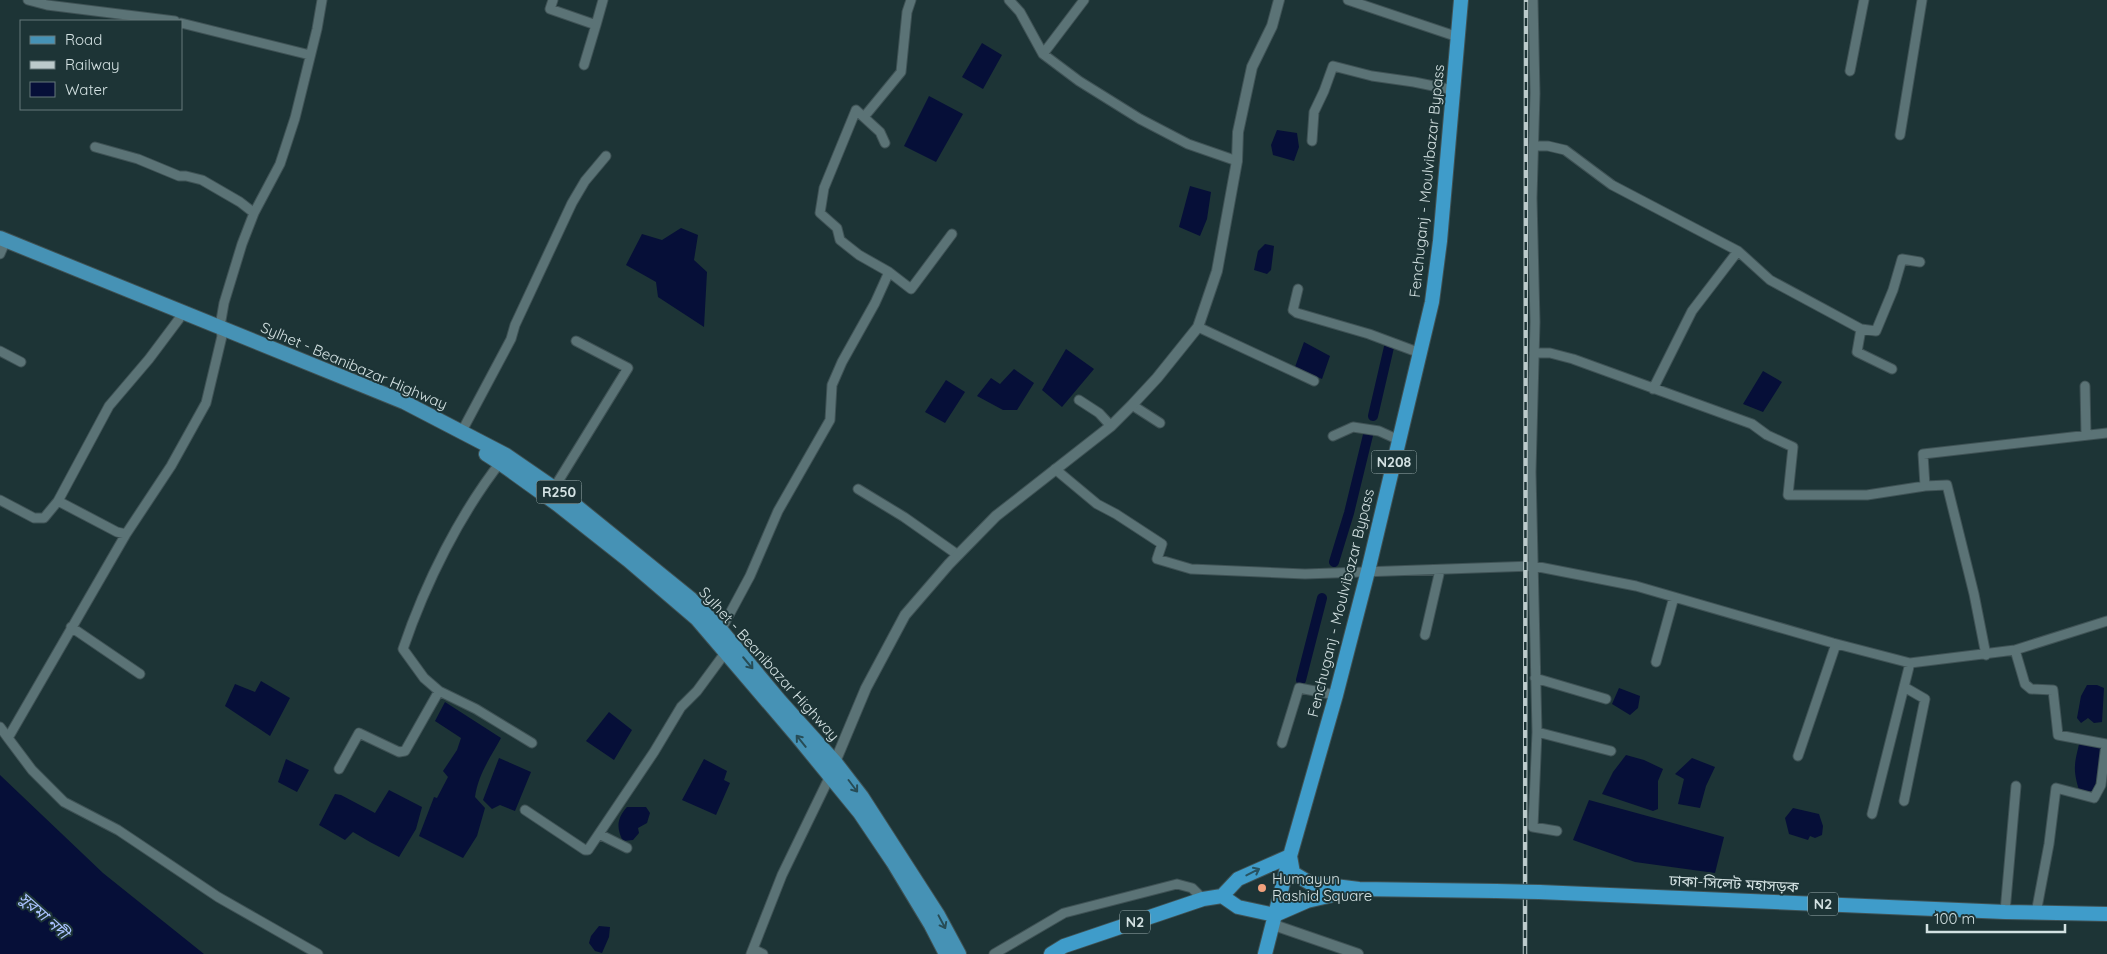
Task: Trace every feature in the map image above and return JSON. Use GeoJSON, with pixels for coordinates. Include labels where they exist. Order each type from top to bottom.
{"type":"FeatureCollection","features":[{"type":"Feature","properties":{"kind":"highway","name":"Fenchuganj - Moulvibazar Bypass"},"geometry":{"type":"LineString","coordinates":[[1265,954],[1368,571],[1432,302],[1440,241],[1460,0]]}},
{"type":"Feature","properties":{"kind":"highway","name":"ঢাকা-সিলেট মহাসড়ক"},"geometry":{"type":"LineString","coordinates":[[1290,856],[1293,873],[1310,883],[1359,889],[1496,890],[2005,912],[2107,914]]}},
{"type":"Feature","properties":{"kind":"highway"},"geometry":{"type":"LineString","coordinates":[[1274,920],[1238,907],[1222,896],[1238,880],[1290,856]]}},
{"type":"Feature","properties":{"kind":"highway","name":"ঢাকা-সিলেট মহাসড়ক"},"geometry":{"type":"LineString","coordinates":[[1274,920],[1307,901],[1359,889]]}},
{"type":"Feature","properties":{"kind":"highway","name":"N2"},"geometry":{"type":"LineString","coordinates":[[1051,954],[1064,946],[1204,899],[1222,896]]}},
{"type":"Feature","properties":{"kind":"main road","name":"Sylhet - Beanibazar Highway"},"geometry":{"type":"LineString","coordinates":[[2,245],[404,402],[462,431],[503,459],[628,560],[697,619],[797,736],[860,814],[893,862],[932,925],[946,954]]}},
{"type":"Feature","properties":{"kind":"main road","name":"Sylhet - Beanibazar Highway"},"geometry":{"type":"LineString","coordinates":[[2,245],[179,318],[221,331],[398,408],[503,459],[554,488],[691,599],[721,630],[780,701],[835,762],[901,857],[938,915],[959,954]]}},
{"type":"Feature","properties":{"kind":"street"},"geometry":{"type":"LineString","coordinates":[[28,0],[48,5],[166,20]]}},
{"type":"Feature","properties":{"kind":"street"},"geometry":{"type":"LineString","coordinates":[[8,738],[126,534],[172,466],[206,404],[221,331],[226,295],[254,213],[280,164],[295,118],[322,0]]}},
{"type":"Feature","properties":{"kind":"street"},"geometry":{"type":"LineString","coordinates":[[553,0],[550,9],[596,25]]}},
{"type":"Feature","properties":{"kind":"street"},"geometry":{"type":"LineString","coordinates":[[584,65],[603,0]]}},
{"type":"Feature","properties":{"kind":"street"},"geometry":{"type":"LineString","coordinates":[[864,117],[901,72],[907,12],[911,0]]}},
{"type":"Feature","properties":{"kind":"street"},"geometry":{"type":"LineString","coordinates":[[1010,0],[1020,12],[1043,54],[1079,81],[1140,119],[1188,144],[1237,160]]}},
{"type":"Feature","properties":{"kind":"street"},"geometry":{"type":"LineString","coordinates":[[1043,54],[1084,0]]}},
{"type":"Feature","properties":{"kind":"street"},"geometry":{"type":"LineString","coordinates":[[763,954],[752,952],[782,875],[830,778],[866,688],[905,615],[958,555],[996,516],[1111,426],[1158,378],[1198,327],[1217,271],[1237,160],[1238,132],[1252,67],[1272,26],[1279,0]]}},
{"type":"Feature","properties":{"kind":"street"},"geometry":{"type":"LineString","coordinates":[[1348,0],[1458,37]]}},
{"type":"Feature","properties":{"kind":"street"},"geometry":{"type":"LineString","coordinates":[[1533,0],[1535,146],[1532,198],[1534,353],[1531,472],[1537,732],[1533,827],[1557,831]]}},
{"type":"Feature","properties":{"kind":"street"},"geometry":{"type":"LineString","coordinates":[[1850,70],[1864,0]]}},
{"type":"Feature","properties":{"kind":"street"},"geometry":{"type":"LineString","coordinates":[[1900,135],[1922,0]]}},
{"type":"Feature","properties":{"kind":"street"},"geometry":{"type":"LineString","coordinates":[[182,23],[310,55]]}},
{"type":"Feature","properties":{"kind":"street"},"geometry":{"type":"LineString","coordinates":[[1312,141],[1314,112],[1333,66],[1372,76],[1453,90]]}},
{"type":"Feature","properties":{"kind":"street"},"geometry":{"type":"LineString","coordinates":[[885,143],[880,132],[856,110],[824,188],[820,213],[837,228],[840,240],[859,255],[889,272],[912,289],[952,234]]}},
{"type":"Feature","properties":{"kind":"street"},"geometry":{"type":"LineString","coordinates":[[1535,146],[1548,146],[1565,150],[1612,185],[1738,251],[1770,280],[1861,330],[1876,330],[1893,290],[1902,259],[1920,262]]}},
{"type":"Feature","properties":{"kind":"street"},"geometry":{"type":"LineString","coordinates":[[94,147],[138,159],[179,176],[202,180],[240,202],[254,213]]}},
{"type":"Feature","properties":{"kind":"street"},"geometry":{"type":"LineString","coordinates":[[462,431],[511,339],[515,325],[572,203],[585,181],[606,156]]}},
{"type":"Feature","properties":{"kind":"street"},"geometry":{"type":"LineString","coordinates":[[1653,389],[1692,311],[1738,251]]}},
{"type":"Feature","properties":{"kind":"street"},"geometry":{"type":"LineString","coordinates":[[721,630],[750,576],[778,511],[804,469],[830,420],[832,385],[889,272]]}},
{"type":"Feature","properties":{"kind":"street"},"geometry":{"type":"LineString","coordinates":[[1298,289],[1293,310],[1297,313],[1369,334],[1420,353]]}},
{"type":"Feature","properties":{"kind":"street"},"geometry":{"type":"LineString","coordinates":[[0,500],[34,518],[44,518],[58,501],[109,406],[149,359],[179,318]]}},
{"type":"Feature","properties":{"kind":"street"},"geometry":{"type":"LineString","coordinates":[[1198,327],[1314,381]]}},
{"type":"Feature","properties":{"kind":"street"},"geometry":{"type":"LineString","coordinates":[[1861,330],[1857,352],[1892,369]]}},
{"type":"Feature","properties":{"kind":"street"},"geometry":{"type":"LineString","coordinates":[[554,488],[628,368],[576,341]]}},
{"type":"Feature","properties":{"kind":"street"},"geometry":{"type":"LineString","coordinates":[[0,351],[21,362]]}},
{"type":"Feature","properties":{"kind":"street"},"geometry":{"type":"LineString","coordinates":[[1534,353],[1550,353],[1573,359],[1752,424],[1767,436],[1793,447],[1788,495],[1867,496],[1925,486],[1947,485],[1974,594],[1986,655]]}},
{"type":"Feature","properties":{"kind":"street"},"geometry":{"type":"LineString","coordinates":[[2085,386],[2086,436]]}},
{"type":"Feature","properties":{"kind":"street"},"geometry":{"type":"LineString","coordinates":[[1079,400],[1099,413],[1111,426]]}},
{"type":"Feature","properties":{"kind":"street"},"geometry":{"type":"LineString","coordinates":[[1132,405],[1160,423]]}},
{"type":"Feature","properties":{"kind":"street"},"geometry":{"type":"LineString","coordinates":[[1333,436],[1353,427],[1379,431],[1400,440]]}},
{"type":"Feature","properties":{"kind":"street"},"geometry":{"type":"LineString","coordinates":[[1925,486],[1924,454],[2107,434]]}},
{"type":"Feature","properties":{"kind":"street"},"geometry":{"type":"LineString","coordinates":[[503,459],[475,497],[418,605],[403,649],[424,678],[439,691],[476,709],[532,742]]}},
{"type":"Feature","properties":{"kind":"street"},"geometry":{"type":"LineString","coordinates":[[1055,470],[1097,504],[1162,544],[1157,559],[1191,569],[1305,574],[1534,566],[1636,586],[1836,644],[1910,663],[2015,650],[2107,620]]}},
{"type":"Feature","properties":{"kind":"street"},"geometry":{"type":"LineString","coordinates":[[858,489],[904,517],[958,555]]}},
{"type":"Feature","properties":{"kind":"street"},"geometry":{"type":"LineString","coordinates":[[58,501],[117,532],[126,534]]}},
{"type":"Feature","properties":{"kind":"street"},"geometry":{"type":"LineString","coordinates":[[1425,636],[1440,570]]}},
{"type":"Feature","properties":{"kind":"street"},"geometry":{"type":"LineString","coordinates":[[1656,662],[1674,597]]}},
{"type":"Feature","properties":{"kind":"street"},"geometry":{"type":"LineString","coordinates":[[71,627],[140,674]]}},
{"type":"Feature","properties":{"kind":"street"},"geometry":{"type":"LineString","coordinates":[[1798,756],[1836,644]]}},
{"type":"Feature","properties":{"kind":"street"},"geometry":{"type":"LineString","coordinates":[[2015,650],[2025,684],[2031,689],[2053,690],[2058,735],[2106,744],[2101,785],[2094,798],[2056,788],[2049,844],[2036,912]]}},
{"type":"Feature","properties":{"kind":"street"},"geometry":{"type":"LineString","coordinates":[[525,810],[585,850],[590,848],[681,707],[697,691],[725,653]]}},
{"type":"Feature","properties":{"kind":"street"},"geometry":{"type":"LineString","coordinates":[[1872,814],[1906,688],[1910,663]]}},
{"type":"Feature","properties":{"kind":"street"},"geometry":{"type":"LineString","coordinates":[[1535,678],[1606,699]]}},
{"type":"Feature","properties":{"kind":"street"},"geometry":{"type":"LineString","coordinates":[[1282,743],[1299,688],[1336,695]]}},
{"type":"Feature","properties":{"kind":"street"},"geometry":{"type":"LineString","coordinates":[[1904,801],[1925,700],[1906,688]]}},
{"type":"Feature","properties":{"kind":"street"},"geometry":{"type":"LineString","coordinates":[[338,769],[359,733],[399,752],[405,751],[439,691]]}},
{"type":"Feature","properties":{"kind":"street"},"geometry":{"type":"LineString","coordinates":[[0,727],[32,770],[64,802],[118,830],[218,897],[318,954]]}},
{"type":"Feature","properties":{"kind":"street"},"geometry":{"type":"LineString","coordinates":[[1537,732],[1611,751]]}},
{"type":"Feature","properties":{"kind":"street"},"geometry":{"type":"LineString","coordinates":[[2005,912],[2016,786]]}},
{"type":"Feature","properties":{"kind":"street"},"geometry":{"type":"LineString","coordinates":[[599,834],[627,848]]}},
{"type":"Feature","properties":{"kind":"street"},"geometry":{"type":"LineString","coordinates":[[994,954],[1064,913],[1177,884],[1192,888],[1204,899]]}},
{"type":"Feature","properties":{"kind":"street"},"geometry":{"type":"LineString","coordinates":[[1274,920],[1358,954]]}},
{"type":"Feature","properties":{"kind":"water"},"geometry":{"type":"Polygon","coordinates":[[[982,43],[1002,55],[983,89],[962,77],[982,43]]]}},
{"type":"Feature","properties":{"kind":"water"},"geometry":{"type":"Polygon","coordinates":[[[929,96],[963,114],[936,162],[904,146],[929,96]]]}},
{"type":"Feature","properties":{"kind":"water"},"geometry":{"type":"Polygon","coordinates":[[[1277,130],[1297,133],[1299,147],[1294,161],[1273,155],[1271,145],[1277,130]]]}},
{"type":"Feature","properties":{"kind":"water"},"geometry":{"type":"Polygon","coordinates":[[[1190,186],[1211,192],[1207,219],[1200,236],[1179,227],[1190,186]]]}},
{"type":"Feature","properties":{"kind":"water"},"geometry":{"type":"Polygon","coordinates":[[[681,228],[698,235],[694,260],[707,272],[704,327],[658,297],[656,282],[626,265],[642,234],[662,240],[681,228]]]}},
{"type":"Feature","properties":{"kind":"water"},"geometry":{"type":"Polygon","coordinates":[[[1265,244],[1274,246],[1271,270],[1267,274],[1254,270],[1258,251],[1265,244]]]}},
{"type":"Feature","properties":{"kind":"water"},"geometry":{"type":"Polygon","coordinates":[[[1304,342],[1330,356],[1322,379],[1295,367],[1304,342]]]}},
{"type":"Feature","properties":{"kind":"water"},"geometry":{"type":"Polygon","coordinates":[[[1066,349],[1094,369],[1062,407],[1042,390],[1066,349]]]}},
{"type":"Feature","properties":{"kind":"water"},"geometry":{"type":"Polygon","coordinates":[[[1014,369],[1034,383],[1017,410],[1003,410],[977,396],[991,378],[1000,384],[1014,369]]]}},
{"type":"Feature","properties":{"kind":"water"},"geometry":{"type":"Polygon","coordinates":[[[1763,371],[1782,382],[1763,412],[1743,404],[1763,371]]]}},
{"type":"Feature","properties":{"kind":"water"},"geometry":{"type":"Polygon","coordinates":[[[946,380],[965,392],[945,423],[925,412],[946,380]]]}},
{"type":"Feature","properties":{"kind":"water"},"geometry":{"type":"Polygon","coordinates":[[[261,681],[290,698],[270,736],[225,706],[235,684],[255,692],[261,681]]]}},
{"type":"Feature","properties":{"kind":"water"},"geometry":{"type":"Polygon","coordinates":[[[2087,685],[2097,685],[2104,688],[2102,722],[2094,723],[2088,718],[2081,723],[2077,718],[2081,696],[2087,685]]]}},
{"type":"Feature","properties":{"kind":"water"},"geometry":{"type":"Polygon","coordinates":[[[1619,688],[1640,696],[1638,708],[1630,715],[1612,704],[1619,688]]]}},
{"type":"Feature","properties":{"kind":"water"},"geometry":{"type":"Polygon","coordinates":[[[445,702],[501,738],[479,781],[475,797],[485,808],[477,836],[463,858],[419,836],[434,797],[437,798],[448,777],[443,771],[457,750],[461,738],[435,721],[445,702]]]}},
{"type":"Feature","properties":{"kind":"water"},"geometry":{"type":"Polygon","coordinates":[[[609,712],[632,730],[614,760],[586,741],[609,712]]]}},
{"type":"Feature","properties":{"kind":"water"},"geometry":{"type":"Polygon","coordinates":[[[2080,740],[2103,745],[2099,786],[2095,792],[2079,790],[2075,765],[2080,740]]]}},
{"type":"Feature","properties":{"kind":"water"},"geometry":{"type":"Polygon","coordinates":[[[1626,755],[1644,760],[1663,769],[1658,781],[1658,809],[1653,811],[1602,794],[1613,772],[1626,755]]]}},
{"type":"Feature","properties":{"kind":"water"},"geometry":{"type":"Polygon","coordinates":[[[499,758],[531,772],[515,811],[500,805],[492,809],[483,800],[499,758]]]}},
{"type":"Feature","properties":{"kind":"water"},"geometry":{"type":"Polygon","coordinates":[[[1692,758],[1715,767],[1706,786],[1700,808],[1678,804],[1684,779],[1675,774],[1692,758]]]}},
{"type":"Feature","properties":{"kind":"water"},"geometry":{"type":"Polygon","coordinates":[[[286,759],[309,770],[297,792],[278,782],[286,759]]]}},
{"type":"Feature","properties":{"kind":"water"},"geometry":{"type":"Polygon","coordinates":[[[704,759],[727,771],[724,780],[730,783],[716,815],[682,800],[704,759]]]}},
{"type":"Feature","properties":{"kind":"water","name":"সুরমা নদী"},"geometry":{"type":"Polygon","coordinates":[[[0,775],[103,873],[204,954],[0,954],[0,775]]]}},
{"type":"Feature","properties":{"kind":"water"},"geometry":{"type":"Polygon","coordinates":[[[389,790],[422,807],[416,829],[399,857],[353,832],[345,840],[319,825],[335,794],[341,795],[375,813],[389,790]]]}},
{"type":"Feature","properties":{"kind":"water"},"geometry":{"type":"Polygon","coordinates":[[[1589,800],[1724,837],[1715,873],[1635,862],[1573,840],[1589,800]]]}},
{"type":"Feature","properties":{"kind":"water"},"geometry":{"type":"Polygon","coordinates":[[[627,807],[646,807],[650,813],[647,823],[638,828],[639,833],[633,840],[623,841],[619,832],[619,819],[627,807]]]}},
{"type":"Feature","properties":{"kind":"water"},"geometry":{"type":"Polygon","coordinates":[[[1793,808],[1819,814],[1823,826],[1822,835],[1815,838],[1810,836],[1808,840],[1789,834],[1785,818],[1793,808]]]}},
{"type":"Feature","properties":{"kind":"water"},"geometry":{"type":"Polygon","coordinates":[[[599,926],[610,927],[609,937],[602,953],[595,951],[589,943],[591,936],[599,926]]]}},
{"type":"Feature","properties":{"kind":"waterway"},"geometry":{"type":"LineString","coordinates":[[1373,416],[1389,347]]}},
{"type":"Feature","properties":{"kind":"waterway"},"geometry":{"type":"LineString","coordinates":[[1334,562],[1349,513],[1368,435]]}},
{"type":"Feature","properties":{"kind":"waterway"},"geometry":{"type":"LineString","coordinates":[[1301,680],[1322,598]]}},
{"type":"Feature","properties":{"kind":"railway"},"geometry":{"type":"LineString","coordinates":[[1525,954],[1526,0]]}},
{"type":"Feature","properties":{"kind":"place","name":"Humayun Rashid Square"},"geometry":{"type":"Point","coordinates":[1262,888]}}]}
